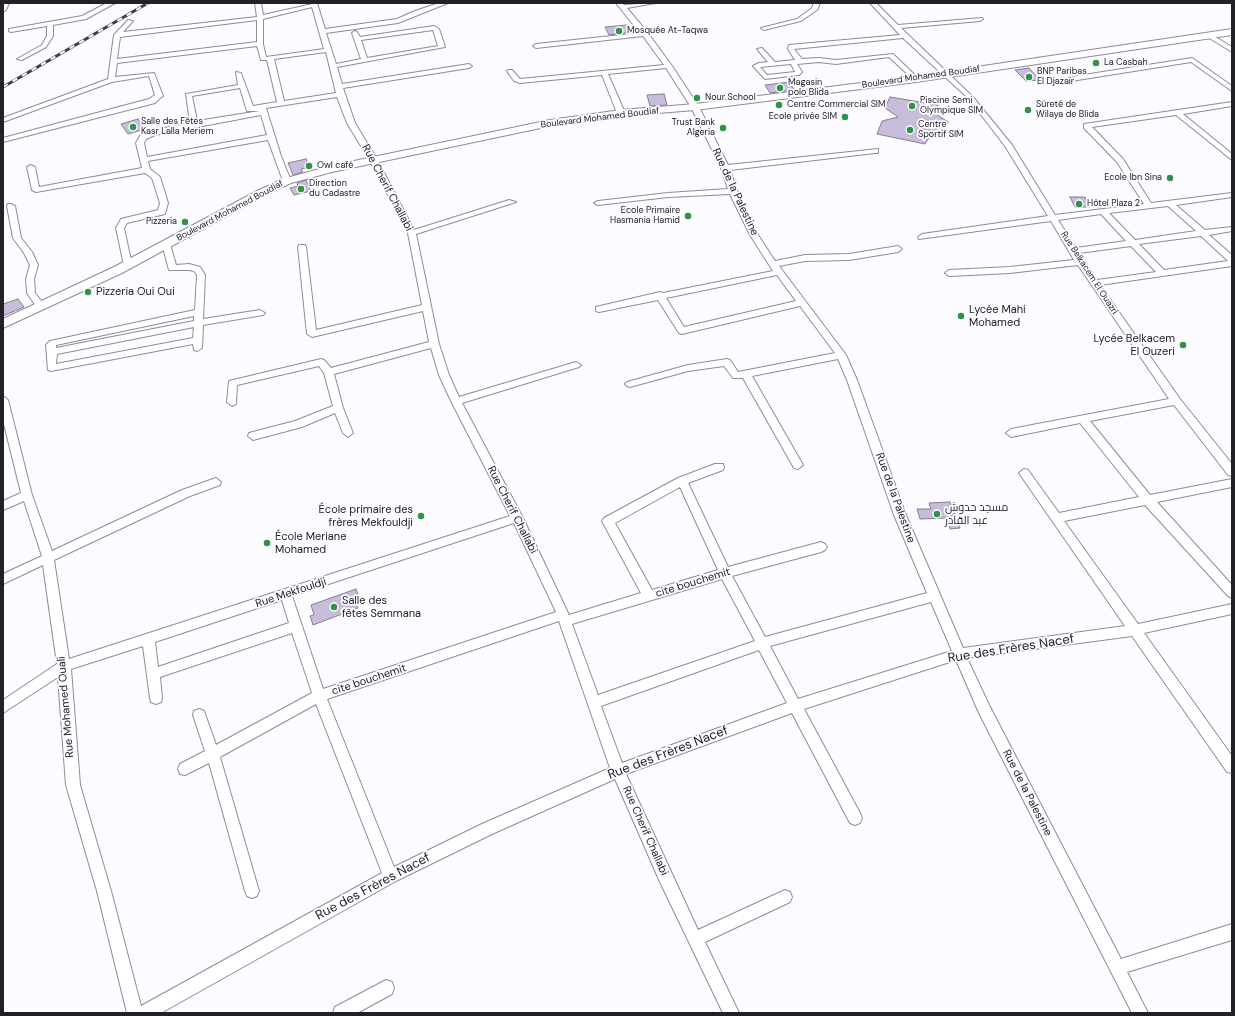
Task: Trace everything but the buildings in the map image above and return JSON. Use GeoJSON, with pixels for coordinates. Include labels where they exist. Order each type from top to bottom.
{"type":"FeatureCollection","features":[{"type":"Feature","properties":{"kind":"main road","name":"Boulevard Mohamed Boudiaf"},"geometry":{"type":"LineString","coordinates":[[3,324],[128,265],[262,192],[287,181],[330,169],[550,123],[622,113],[695,107],[916,79],[1232,32]]}},
{"type":"Feature","properties":{"kind":"street"},"geometry":{"type":"LineString","coordinates":[[3,10],[6,3]]}},
{"type":"Feature","properties":{"kind":"street"},"geometry":{"type":"LineString","coordinates":[[11,30],[84,18],[112,3]]}},
{"type":"Feature","properties":{"kind":"street"},"geometry":{"type":"LineString","coordinates":[[258,3],[260,18],[260,44],[263,59],[328,50]]}},
{"type":"Feature","properties":{"kind":"street"},"geometry":{"type":"LineString","coordinates":[[323,31],[398,22],[417,12],[445,3]]}},
{"type":"Feature","properties":{"kind":"street"},"geometry":{"type":"LineString","coordinates":[[621,5],[652,3]]}},
{"type":"Feature","properties":{"kind":"street"},"geometry":{"type":"LineString","coordinates":[[764,28],[799,20],[815,9],[817,3]]}},
{"type":"Feature","properties":{"kind":"street","name":"Rue Belkacem El Ouazri"},"geometry":{"type":"LineString","coordinates":[[873,3],[905,36],[972,98],[1008,145],[1080,262],[1096,283],[1121,322],[1176,401],[1232,472]]}},
{"type":"Feature","properties":{"kind":"street"},"geometry":{"type":"LineString","coordinates":[[117,35],[260,18],[314,4]]}},
{"type":"Feature","properties":{"kind":"street","name":"Rue Cherif Challabi"},"geometry":{"type":"LineString","coordinates":[[314,4],[339,86],[340,94],[351,123],[374,161],[412,233],[434,344],[456,402],[517,518],[564,618],[595,702],[618,771],[730,1013]]}},
{"type":"Feature","properties":{"kind":"street","name":"Rue de la Palestine"},"geometry":{"type":"LineString","coordinates":[[621,5],[646,34],[669,66],[695,107],[725,168],[733,191],[754,235],[773,264],[841,355],[852,380],[900,515],[933,596],[959,654],[984,709],[1140,1013]]}},
{"type":"Feature","properties":{"kind":"street"},"geometry":{"type":"LineString","coordinates":[[896,27],[980,19]]}},
{"type":"Feature","properties":{"kind":"street"},"geometry":{"type":"LineString","coordinates":[[111,80],[117,35],[130,21]]}},
{"type":"Feature","properties":{"kind":"street"},"geometry":{"type":"LineString","coordinates":[[20,59],[44,46],[50,36],[50,24]]}},
{"type":"Feature","properties":{"kind":"street"},"geometry":{"type":"LineString","coordinates":[[353,28],[365,61]]}},
{"type":"Feature","properties":{"kind":"street"},"geometry":{"type":"LineString","coordinates":[[333,66],[440,48],[442,46],[436,29],[434,28],[357,39]]}},
{"type":"Feature","properties":{"kind":"street"},"geometry":{"type":"LineString","coordinates":[[536,46],[646,34]]}},
{"type":"Feature","properties":{"kind":"street"},"geometry":{"type":"LineString","coordinates":[[1208,35],[1232,50]]}},
{"type":"Feature","properties":{"kind":"street"},"geometry":{"type":"LineString","coordinates":[[905,36],[791,46],[796,62],[797,74],[765,77],[756,66],[773,64],[796,62],[819,60],[836,62],[891,55],[916,79]]}},
{"type":"Feature","properties":{"kind":"street"},"geometry":{"type":"LineString","coordinates":[[114,62],[260,44]]}},
{"type":"Feature","properties":{"kind":"street"},"geometry":{"type":"LineString","coordinates":[[760,49],[773,64]]}},
{"type":"Feature","properties":{"kind":"street"},"geometry":{"type":"LineString","coordinates":[[270,58],[281,103]]}},
{"type":"Feature","properties":{"kind":"street"},"geometry":{"type":"LineString","coordinates":[[1071,80],[1192,60],[1232,89]]}},
{"type":"Feature","properties":{"kind":"street"},"geometry":{"type":"LineString","coordinates":[[339,86],[469,66]]}},
{"type":"Feature","properties":{"kind":"street"},"geometry":{"type":"LineString","coordinates":[[510,72],[518,81],[605,74],[669,66]]}},
{"type":"Feature","properties":{"kind":"street"},"geometry":{"type":"LineString","coordinates":[[238,73],[250,109],[263,109]]}},
{"type":"Feature","properties":{"kind":"street"},"geometry":{"type":"LineString","coordinates":[[3,120],[111,80],[152,74],[159,96],[152,101],[3,140]]}},
{"type":"Feature","properties":{"kind":"street"},"geometry":{"type":"LineString","coordinates":[[605,74],[622,113]]}},
{"type":"Feature","properties":{"kind":"street"},"geometry":{"type":"LineString","coordinates":[[194,124],[188,95],[242,86]]}},
{"type":"Feature","properties":{"kind":"street"},"geometry":{"type":"LineString","coordinates":[[128,265],[120,228],[124,221],[162,212],[164,203],[156,177],[148,172],[143,160],[140,142],[143,138],[153,133],[263,109],[281,103],[340,94]]}},
{"type":"Feature","properties":{"kind":"street"},"geometry":{"type":"LineString","coordinates":[[1150,206],[1120,162],[1087,126],[1232,104]]}},
{"type":"Feature","properties":{"kind":"street"},"geometry":{"type":"LineString","coordinates":[[263,109],[271,137],[287,181]]}},
{"type":"Feature","properties":{"kind":"street"},"geometry":{"type":"LineString","coordinates":[[1177,112],[1232,158]]}},
{"type":"Feature","properties":{"kind":"street"},"geometry":{"type":"LineString","coordinates":[[143,160],[271,137]]}},
{"type":"Feature","properties":{"kind":"street"},"geometry":{"type":"LineString","coordinates":[[725,168],[875,151]]}},
{"type":"Feature","properties":{"kind":"street"},"geometry":{"type":"LineString","coordinates":[[31,167],[36,190],[148,172]]}},
{"type":"Feature","properties":{"kind":"street"},"geometry":{"type":"LineString","coordinates":[[90,185],[148,172]]}},
{"type":"Feature","properties":{"kind":"street"},"geometry":{"type":"LineString","coordinates":[[598,203],[668,195],[733,191]]}},
{"type":"Feature","properties":{"kind":"street"},"geometry":{"type":"LineString","coordinates":[[922,237],[1053,218],[1230,197]]}},
{"type":"Feature","properties":{"kind":"street"},"geometry":{"type":"LineString","coordinates":[[412,233],[512,202]]}},
{"type":"Feature","properties":{"kind":"street"},"geometry":{"type":"LineString","coordinates":[[1170,203],[1232,260]]}},
{"type":"Feature","properties":{"kind":"street"},"geometry":{"type":"LineString","coordinates":[[11,206],[17,238],[28,252],[34,265],[30,279],[31,293],[41,307]]}},
{"type":"Feature","properties":{"kind":"street"},"geometry":{"type":"LineString","coordinates":[[1103,212],[1163,274]]}},
{"type":"Feature","properties":{"kind":"street"},"geometry":{"type":"LineString","coordinates":[[1074,251],[1232,229]]}},
{"type":"Feature","properties":{"kind":"street"},"geometry":{"type":"LineString","coordinates":[[166,244],[172,268],[189,267],[197,269],[201,275],[199,312],[198,323],[197,344],[51,368],[51,345],[53,343],[199,312]]}},
{"type":"Feature","properties":{"kind":"street"},"geometry":{"type":"LineString","coordinates":[[302,247],[312,334],[427,307]]}},
{"type":"Feature","properties":{"kind":"street"},"geometry":{"type":"LineString","coordinates":[[773,264],[805,258],[849,257],[898,249]]}},
{"type":"Feature","properties":{"kind":"street"},"geometry":{"type":"LineString","coordinates":[[949,273],[1010,270],[1080,262]]}},
{"type":"Feature","properties":{"kind":"street"},"geometry":{"type":"LineString","coordinates":[[1096,283],[1232,263]]}},
{"type":"Feature","properties":{"kind":"street"},"geometry":{"type":"LineString","coordinates":[[599,309],[660,295],[780,272]]}},
{"type":"Feature","properties":{"kind":"street"},"geometry":{"type":"LineString","coordinates":[[660,295],[682,331],[802,303]]}},
{"type":"Feature","properties":{"kind":"street"},"geometry":{"type":"LineString","coordinates":[[52,352],[198,323],[260,314]]}},
{"type":"Feature","properties":{"kind":"street"},"geometry":{"type":"LineString","coordinates":[[329,372],[434,344]]}},
{"type":"Feature","properties":{"kind":"street"},"geometry":{"type":"LineString","coordinates":[[630,384],[688,368],[728,362],[736,376],[841,355]]}},
{"type":"Feature","properties":{"kind":"street"},"geometry":{"type":"LineString","coordinates":[[232,402],[232,383],[321,362],[329,372],[338,408],[348,434]]}},
{"type":"Feature","properties":{"kind":"street"},"geometry":{"type":"LineString","coordinates":[[456,402],[576,365]]}},
{"type":"Feature","properties":{"kind":"street"},"geometry":{"type":"LineString","coordinates":[[746,374],[798,465]]}},
{"type":"Feature","properties":{"kind":"street"},"geometry":{"type":"LineString","coordinates":[[1011,433],[1176,401]]}},
{"type":"Feature","properties":{"kind":"street","name":"Rue Mohamed Ouali"},"geometry":{"type":"LineString","coordinates":[[4,405],[27,495],[48,557],[64,666],[73,785],[104,891],[136,1013]]}},
{"type":"Feature","properties":{"kind":"street"},"geometry":{"type":"LineString","coordinates":[[253,436],[298,424],[338,408]]}},
{"type":"Feature","properties":{"kind":"street"},"geometry":{"type":"LineString","coordinates":[[1083,420],[1147,499],[1232,593]]}},
{"type":"Feature","properties":{"kind":"street"},"geometry":{"type":"LineString","coordinates":[[649,596],[608,521],[682,481],[719,466]]}},
{"type":"Feature","properties":{"kind":"street"},"geometry":{"type":"LineString","coordinates":[[1024,473],[1232,767]]}},
{"type":"Feature","properties":{"kind":"street"},"geometry":{"type":"LineString","coordinates":[[682,481],[725,573],[854,818]]}},
{"type":"Feature","properties":{"kind":"street"},"geometry":{"type":"LineString","coordinates":[[3,579],[186,492],[216,482]]}},
{"type":"Feature","properties":{"kind":"street"},"geometry":{"type":"LineString","coordinates":[[1057,518],[1232,483]]}},
{"type":"Feature","properties":{"kind":"street"},"geometry":{"type":"LineString","coordinates":[[3,506],[27,495]]}},
{"type":"Feature","properties":{"kind":"street","name":"Rue Mekfouldji"},"geometry":{"type":"LineString","coordinates":[[3,707],[64,666],[286,595],[517,518]]}},
{"type":"Feature","properties":{"kind":"street","name":"cite bouchemit"},"geometry":{"type":"LineString","coordinates":[[185,769],[214,755],[319,696],[564,618],[649,596],[725,573],[821,547]]}},
{"type":"Feature","properties":{"kind":"street"},"geometry":{"type":"LineString","coordinates":[[286,595],[319,696],[391,876]]}},
{"type":"Feature","properties":{"kind":"street"},"geometry":{"type":"LineString","coordinates":[[595,702],[763,643],[933,596]]}},
{"type":"Feature","properties":{"kind":"street","name":"Rue des Frères Nacef"},"geometry":{"type":"LineString","coordinates":[[145,1013],[391,876],[487,829],[618,771],[794,706],[959,654],[1135,630],[1232,609]]}},
{"type":"Feature","properties":{"kind":"street"},"geometry":{"type":"LineString","coordinates":[[153,674],[296,626]]}},
{"type":"Feature","properties":{"kind":"street"},"geometry":{"type":"LineString","coordinates":[[148,639],[156,698]]}},
{"type":"Feature","properties":{"kind":"street"},"geometry":{"type":"LineString","coordinates":[[199,715],[214,755],[252,891]]}},
{"type":"Feature","properties":{"kind":"street"},"geometry":{"type":"LineString","coordinates":[[695,939],[785,897]]}},
{"type":"Feature","properties":{"kind":"street"},"geometry":{"type":"LineString","coordinates":[[1117,968],[1232,932]]}},
{"type":"Feature","properties":{"kind":"street"},"geometry":{"type":"LineString","coordinates":[[341,1013],[386,988]]}},
{"type":"Feature","properties":{"kind":"railway"},"geometry":{"type":"LineString","coordinates":[[3,87],[148,3]]}},
{"type":"Feature","properties":{"kind":"place","name":"Mosquée At-Taqwa"},"geometry":{"type":"Point","coordinates":[619,31]}},
{"type":"Feature","properties":{"kind":"place","name":"La Casbah"},"geometry":{"type":"Point","coordinates":[1096,63]}},
{"type":"Feature","properties":{"kind":"place","name":"BNP Paribas El Djazaïr"},"geometry":{"type":"Point","coordinates":[1029,77]}},
{"type":"Feature","properties":{"kind":"place","name":"Magasin polo Blida"},"geometry":{"type":"Point","coordinates":[780,88]}},
{"type":"Feature","properties":{"kind":"place","name":"Nour School"},"geometry":{"type":"Point","coordinates":[697,98]}},
{"type":"Feature","properties":{"kind":"place","name":"Centre Commercial SIM"},"geometry":{"type":"Point","coordinates":[779,105]}},
{"type":"Feature","properties":{"kind":"place","name":"Piscine Semi Olympique SIM"},"geometry":{"type":"Point","coordinates":[912,106]}},
{"type":"Feature","properties":{"kind":"place","name":"Sûreté de Wilaya de Blida"},"geometry":{"type":"Point","coordinates":[1028,110]}},
{"type":"Feature","properties":{"kind":"place","name":"Ecole privée SIM"},"geometry":{"type":"Point","coordinates":[845,117]}},
{"type":"Feature","properties":{"kind":"place","name":"Salle des Fêtes Kasr Lalla Meriem"},"geometry":{"type":"Point","coordinates":[133,127]}},
{"type":"Feature","properties":{"kind":"place","name":"Trust Bank Algeria"},"geometry":{"type":"Point","coordinates":[723,128]}},
{"type":"Feature","properties":{"kind":"place","name":"Centre Sportif SIM"},"geometry":{"type":"Point","coordinates":[910,130]}},
{"type":"Feature","properties":{"kind":"place","name":"Owl café"},"geometry":{"type":"Point","coordinates":[309,166]}},
{"type":"Feature","properties":{"kind":"place","name":"Ecole Ibn Sina"},"geometry":{"type":"Point","coordinates":[1170,178]}},
{"type":"Feature","properties":{"kind":"place","name":"Direction du Cadastre"},"geometry":{"type":"Point","coordinates":[301,189]}},
{"type":"Feature","properties":{"kind":"place","name":"Hôtel Plaza 2"},"geometry":{"type":"Point","coordinates":[1079,204]}},
{"type":"Feature","properties":{"kind":"place","name":"Ecole Primaire Hasmania Hamid"},"geometry":{"type":"Point","coordinates":[688,216]}},
{"type":"Feature","properties":{"kind":"place","name":"Pizzeria"},"geometry":{"type":"Point","coordinates":[185,222]}},
{"type":"Feature","properties":{"kind":"place","name":"Pizzeria Oui Oui"},"geometry":{"type":"Point","coordinates":[88,292]}},
{"type":"Feature","properties":{"kind":"place","name":"Lycée Mahi Mohamed"},"geometry":{"type":"Point","coordinates":[961,316]}},
{"type":"Feature","properties":{"kind":"place","name":"Lycée Belkacem El Ouzeri"},"geometry":{"type":"Point","coordinates":[1183,345]}},
{"type":"Feature","properties":{"kind":"place","name":"مسجد حدوش عبد القادر"},"geometry":{"type":"Point","coordinates":[937,514]}},
{"type":"Feature","properties":{"kind":"place","name":"École primaire des frères Mekfouldji"},"geometry":{"type":"Point","coordinates":[421,516]}},
{"type":"Feature","properties":{"kind":"place","name":"École Meriane Mohamed"},"geometry":{"type":"Point","coordinates":[267,543]}},
{"type":"Feature","properties":{"kind":"place","name":"Salle des fêtes Semmana"},"geometry":{"type":"Point","coordinates":[334,607]}}]}
